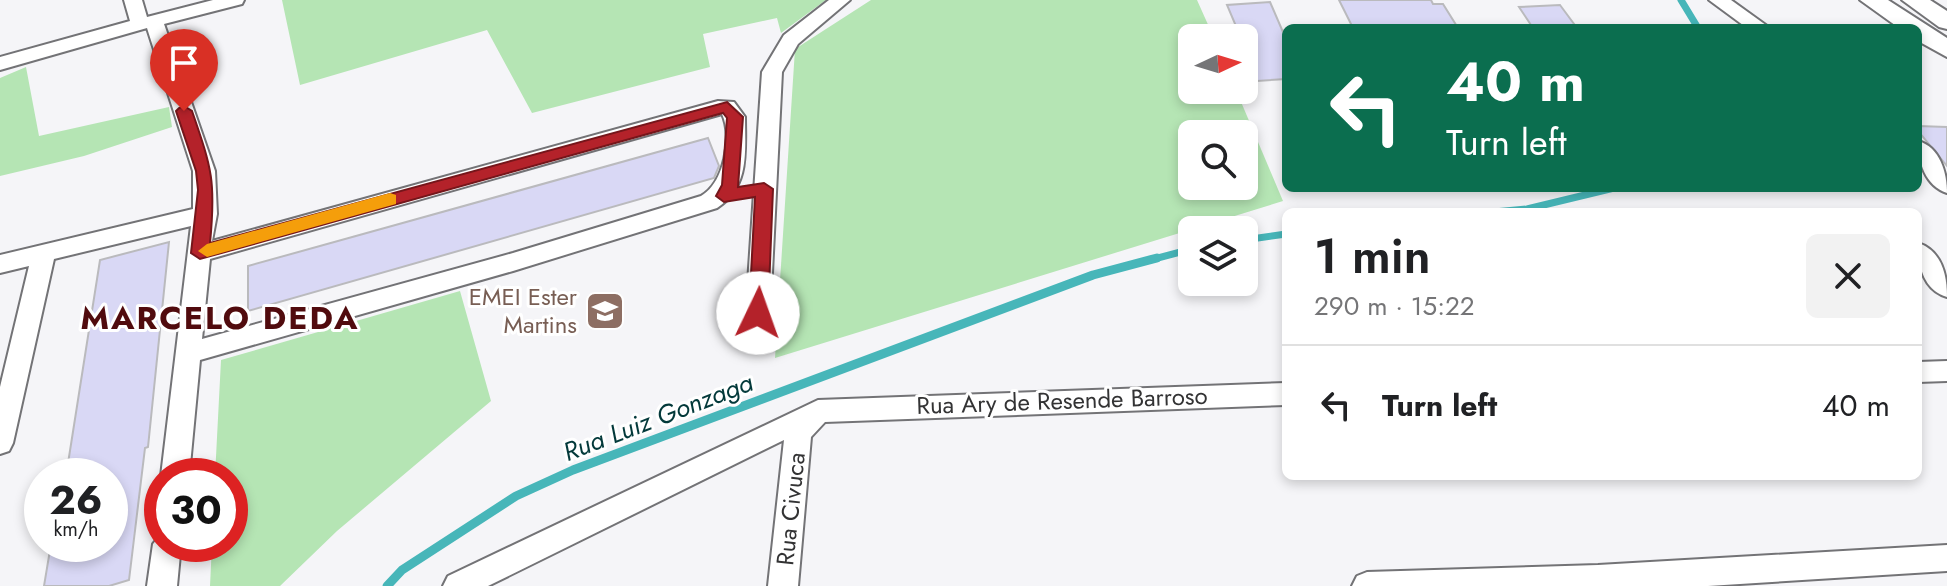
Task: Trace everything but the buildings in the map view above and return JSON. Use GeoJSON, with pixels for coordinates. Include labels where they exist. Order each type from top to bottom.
{"type":"FeatureCollection","features":[{"type":"Feature","properties":{"kind":"street"},"geometry":{"type":"LineString","coordinates":[[133,0],[147,22],[204,171],[206,214],[177,458]]}},
{"type":"Feature","properties":{"kind":"street"},"geometry":{"type":"LineString","coordinates":[[0,64],[46,48],[235,0]]}},
{"type":"Feature","properties":{"kind":"street"},"geometry":{"type":"LineString","coordinates":[[758,313],[770,95],[778,53],[797,31],[841,0]]}},
{"type":"Feature","properties":{"kind":"street"},"geometry":{"type":"LineString","coordinates":[[1718,0],[1754,24]]}},
{"type":"Feature","properties":{"kind":"street"},"geometry":{"type":"LineString","coordinates":[[1872,0],[1908,24]]}},
{"type":"Feature","properties":{"kind":"street"},"geometry":{"type":"LineString","coordinates":[[1914,0],[1947,22]]}},
{"type":"Feature","properties":{"kind":"street"},"geometry":{"type":"LineString","coordinates":[[1922,33],[1947,49]]}},
{"type":"Feature","properties":{"kind":"street"},"geometry":{"type":"LineString","coordinates":[[200,253],[770,95]]}},
{"type":"Feature","properties":{"kind":"street"},"geometry":{"type":"LineString","coordinates":[[724,196],[731,185],[735,117],[727,107]]}},
{"type":"Feature","properties":{"kind":"street"},"geometry":{"type":"LineString","coordinates":[[1922,153],[1947,185]]}},
{"type":"Feature","properties":{"kind":"street"},"geometry":{"type":"LineString","coordinates":[[189,353],[513,262],[724,196],[764,189]]}},
{"type":"Feature","properties":{"kind":"street"},"geometry":{"type":"LineString","coordinates":[[0,264],[206,214]]}},
{"type":"Feature","properties":{"kind":"street"},"geometry":{"type":"LineString","coordinates":[[0,443],[44,253]]}},
{"type":"Feature","properties":{"kind":"street"},"geometry":{"type":"LineString","coordinates":[[1922,257],[1947,288]]}},
{"type":"Feature","properties":{"kind":"street"},"geometry":{"type":"LineString","coordinates":[[1922,372],[1947,371]]}},
{"type":"Feature","properties":{"kind":"street","name":"Rua Ary de Resende Barroso"},"geometry":{"type":"LineString","coordinates":[[828,410],[1282,394]]}},
{"type":"Feature","properties":{"kind":"street"},"geometry":{"type":"LineString","coordinates":[[458,586],[828,410]]}},
{"type":"Feature","properties":{"kind":"street","name":"Rua Civuca"},"geometry":{"type":"LineString","coordinates":[[783,586],[789,497],[798,433],[828,410]]}},
{"type":"Feature","properties":{"kind":"street"},"geometry":{"type":"LineString","coordinates":[[1367,586],[1598,579],[1947,558]]}},
{"type":"Feature","properties":{"kind":"street"},"geometry":{"type":"LineString","coordinates":[[162,586],[165,562]]}},
{"type":"Feature","properties":{"kind":"green space"},"geometry":{"type":"Polygon","coordinates":[[[282,0],[826,0],[781,33],[777,18],[703,34],[710,67],[532,113],[487,30],[300,85],[282,0]]]}},
{"type":"Feature","properties":{"kind":"green space"},"geometry":{"type":"Polygon","coordinates":[[[871,0],[1197,0],[1208,24],[1178,24],[1178,104],[1242,104],[1249,120],[1178,120],[1178,200],[1258,200],[1258,142],[1283,201],[1234,216],[1178,216],[1178,233],[775,358],[795,49],[871,0]]]}},
{"type":"Feature","properties":{"kind":"green space"},"geometry":{"type":"Polygon","coordinates":[[[26,67],[39,136],[169,107],[172,127],[84,156],[0,176],[0,78],[26,67]]]}},
{"type":"Feature","properties":{"kind":"green space"},"geometry":{"type":"Polygon","coordinates":[[[460,291],[491,401],[337,531],[280,586],[210,586],[211,562],[248,562],[248,458],[216,458],[221,360],[460,291]]]}},
{"type":"Feature","properties":{"kind":"waterway","name":"Rua Luiz Gonzaga"},"geometry":{"type":"LineString","coordinates":[[1681,0],[1696,24]]}},
{"type":"Feature","properties":{"kind":"waterway","name":"Rua Luiz Gonzaga"},"geometry":{"type":"LineString","coordinates":[[1531,208],[1597,192]]}},
{"type":"Feature","properties":{"kind":"waterway","name":"Rua Luiz Gonzaga"},"geometry":{"type":"LineString","coordinates":[[1258,238],[1282,235]]}},
{"type":"Feature","properties":{"kind":"waterway","name":"Rua Luiz Gonzaga"},"geometry":{"type":"LineString","coordinates":[[1150,260],[1178,253]]}},
{"type":"Feature","properties":{"kind":"waterway","name":"Rua Luiz Gonzaga"},"geometry":{"type":"LineString","coordinates":[[387,586],[402,570],[516,496],[573,470],[1093,275],[1157,258]]}},
{"type":"Feature","properties":{"kind":"slow traffic"},"geometry":{"type":"LineString","coordinates":[[207,251],[390,199]]}},
{"type":"Feature","properties":{"kind":"place","name":"EMEI Ester Martins"},"geometry":{"type":"Point","coordinates":[605,311]}},
{"type":"Feature","properties":{"kind":"district","name":"MARCELO DEDA"},"geometry":{"type":"Point","coordinates":[220,318]}},
{"type":"Feature","properties":{"kind":"route"},"geometry":{"type":"LineString","coordinates":[[184,111],[204,171],[206,214],[200,253],[727,107],[735,117],[731,185],[724,196],[764,189],[758,313]]}}]}
